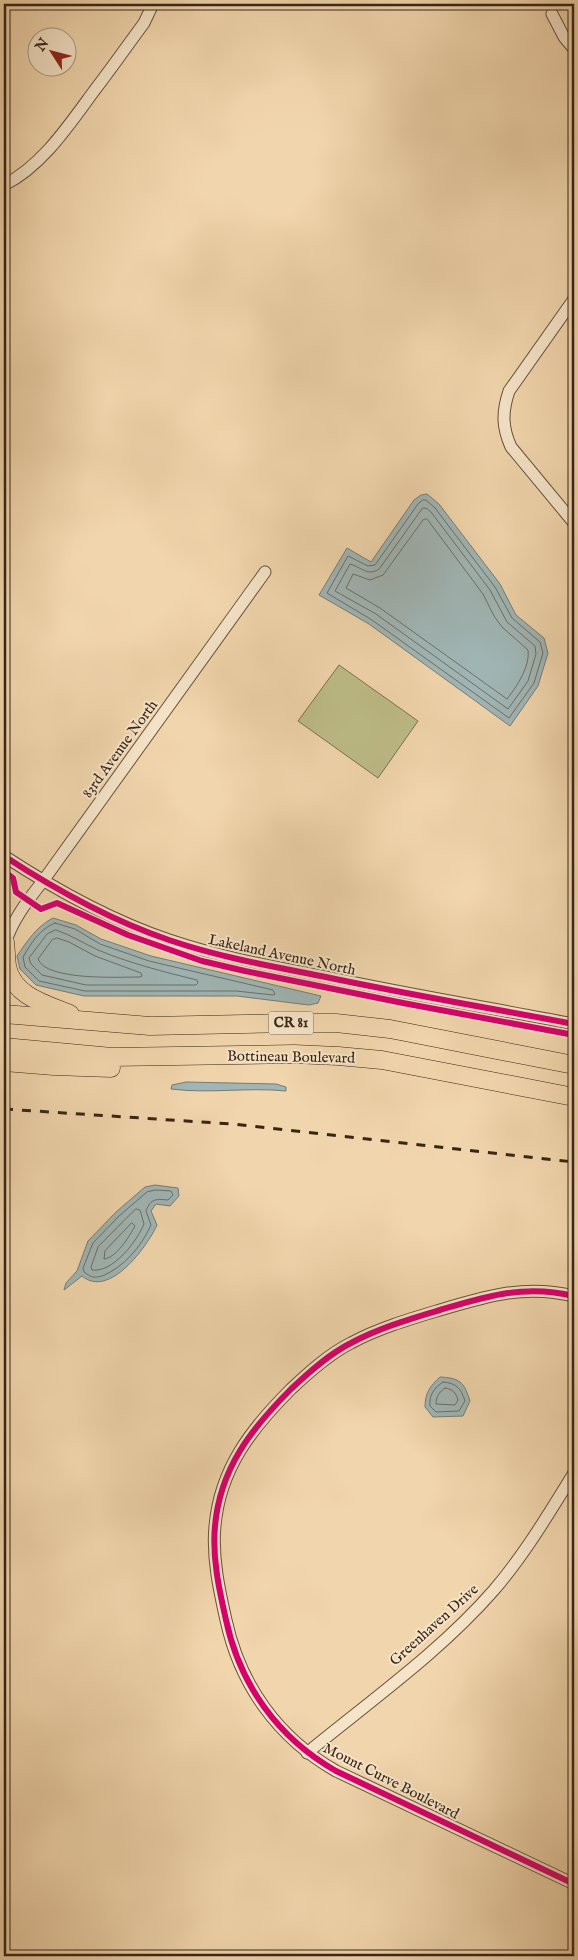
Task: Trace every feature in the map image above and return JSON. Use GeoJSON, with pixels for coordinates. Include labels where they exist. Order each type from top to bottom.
{"type":"FeatureCollection","features":[{"type":"Feature","properties":{"kind":"highway"},"geometry":{"type":"LineString","coordinates":[[4,944],[7,966],[18,988],[41,1002],[84,1020]]}},
{"type":"Feature","properties":{"kind":"highway","name":"CR 81"},"geometry":{"type":"LineString","coordinates":[[4,1014],[150,1026],[291,1022],[336,1023],[390,1029],[574,1065]]}},
{"type":"Feature","properties":{"kind":"highway","name":"Bottineau Boulevard"},"geometry":{"type":"LineString","coordinates":[[4,1047],[112,1057],[294,1054],[338,1056],[382,1060],[574,1097]]}},
{"type":"Feature","properties":{"kind":"highway"},"geometry":{"type":"LineString","coordinates":[[4,1062],[116,1068],[200,1057]]}},
{"type":"Feature","properties":{"kind":"street"},"geometry":{"type":"LineString","coordinates":[[4,185],[26,170],[44,154],[63,132],[144,23],[153,4]]}},
{"type":"Feature","properties":{"kind":"street"},"geometry":{"type":"LineString","coordinates":[[552,14],[564,37],[574,49]]}},
{"type":"Feature","properties":{"kind":"street"},"geometry":{"type":"LineString","coordinates":[[574,299],[509,391],[504,405],[503,420],[511,447],[574,523]]}},
{"type":"Feature","properties":{"kind":"street","name":"83rd Avenue North"},"geometry":{"type":"LineString","coordinates":[[4,944],[28,899],[43,881],[265,572]]}},
{"type":"Feature","properties":{"kind":"street","name":"Lakeland Avenue North"},"geometry":{"type":"LineString","coordinates":[[4,856],[43,881],[108,915],[197,949],[350,982],[574,1024]]}},
{"type":"Feature","properties":{"kind":"street","name":"Mount Curve Boulevard"},"geometry":{"type":"LineString","coordinates":[[574,1296],[556,1292],[528,1290],[500,1293],[378,1330],[349,1344],[323,1361],[299,1382],[254,1429],[238,1452],[227,1477],[215,1524],[215,1557],[229,1636],[244,1675],[262,1706],[279,1727],[307,1752],[336,1771],[574,1884]]}},
{"type":"Feature","properties":{"kind":"street","name":"Greenhaven Drive"},"geometry":{"type":"LineString","coordinates":[[307,1752],[463,1623],[494,1590],[523,1554],[574,1473]]}},
{"type":"Feature","properties":{"kind":"shaded area"},"geometry":{"type":"Polygon","coordinates":[[[339,665],[418,721],[378,778],[298,721],[339,665]]]}},
{"type":"Feature","properties":{"kind":"water"},"geometry":{"type":"Polygon","coordinates":[[[427,494],[439,504],[500,584],[516,615],[544,638],[548,653],[538,686],[510,726],[369,624],[319,595],[347,548],[371,562],[414,500],[421,495],[427,494]]]}},
{"type":"Feature","properties":{"kind":"water"},"geometry":{"type":"Polygon","coordinates":[[[53,918],[76,925],[101,939],[151,956],[321,996],[318,1003],[309,1005],[237,996],[84,996],[36,985],[20,969],[17,956],[37,930],[53,918]]]}},
{"type":"Feature","properties":{"kind":"water"},"geometry":{"type":"Polygon","coordinates":[[[186,1082],[276,1084],[286,1087],[286,1091],[171,1089],[172,1085],[186,1082]]]}},
{"type":"Feature","properties":{"kind":"water"},"geometry":{"type":"Polygon","coordinates":[[[155,1185],[178,1188],[179,1196],[170,1206],[156,1204],[151,1211],[157,1225],[136,1257],[115,1276],[104,1281],[93,1281],[82,1276],[64,1290],[66,1283],[77,1271],[88,1241],[116,1212],[145,1187],[155,1185]]]}},
{"type":"Feature","properties":{"kind":"water"},"geometry":{"type":"Polygon","coordinates":[[[440,1377],[457,1380],[466,1389],[470,1401],[463,1416],[433,1417],[425,1407],[429,1390],[440,1377]]]}},
{"type":"Feature","properties":{"kind":"railway"},"geometry":{"type":"LineString","coordinates":[[4,1109],[232,1124],[574,1162]]}},
{"type":"Feature","properties":{"kind":"cycle path"},"geometry":{"type":"LineString","coordinates":[[4,856],[43,881],[105,914],[147,932],[188,946],[264,965],[574,1024]]}},
{"type":"Feature","properties":{"kind":"cycle path"},"geometry":{"type":"LineString","coordinates":[[4,871],[13,878],[16,892],[41,909],[57,903],[128,935],[202,961],[403,1003],[574,1035]]}},
{"type":"Feature","properties":{"kind":"cycle path"},"geometry":{"type":"LineString","coordinates":[[574,1296],[539,1291],[522,1291],[490,1296],[395,1324],[372,1333],[335,1352],[291,1389],[263,1419],[240,1450],[231,1467],[218,1505],[214,1538],[215,1561],[221,1597],[232,1644],[241,1666],[264,1708],[296,1743],[336,1771],[574,1884]]}}]}
